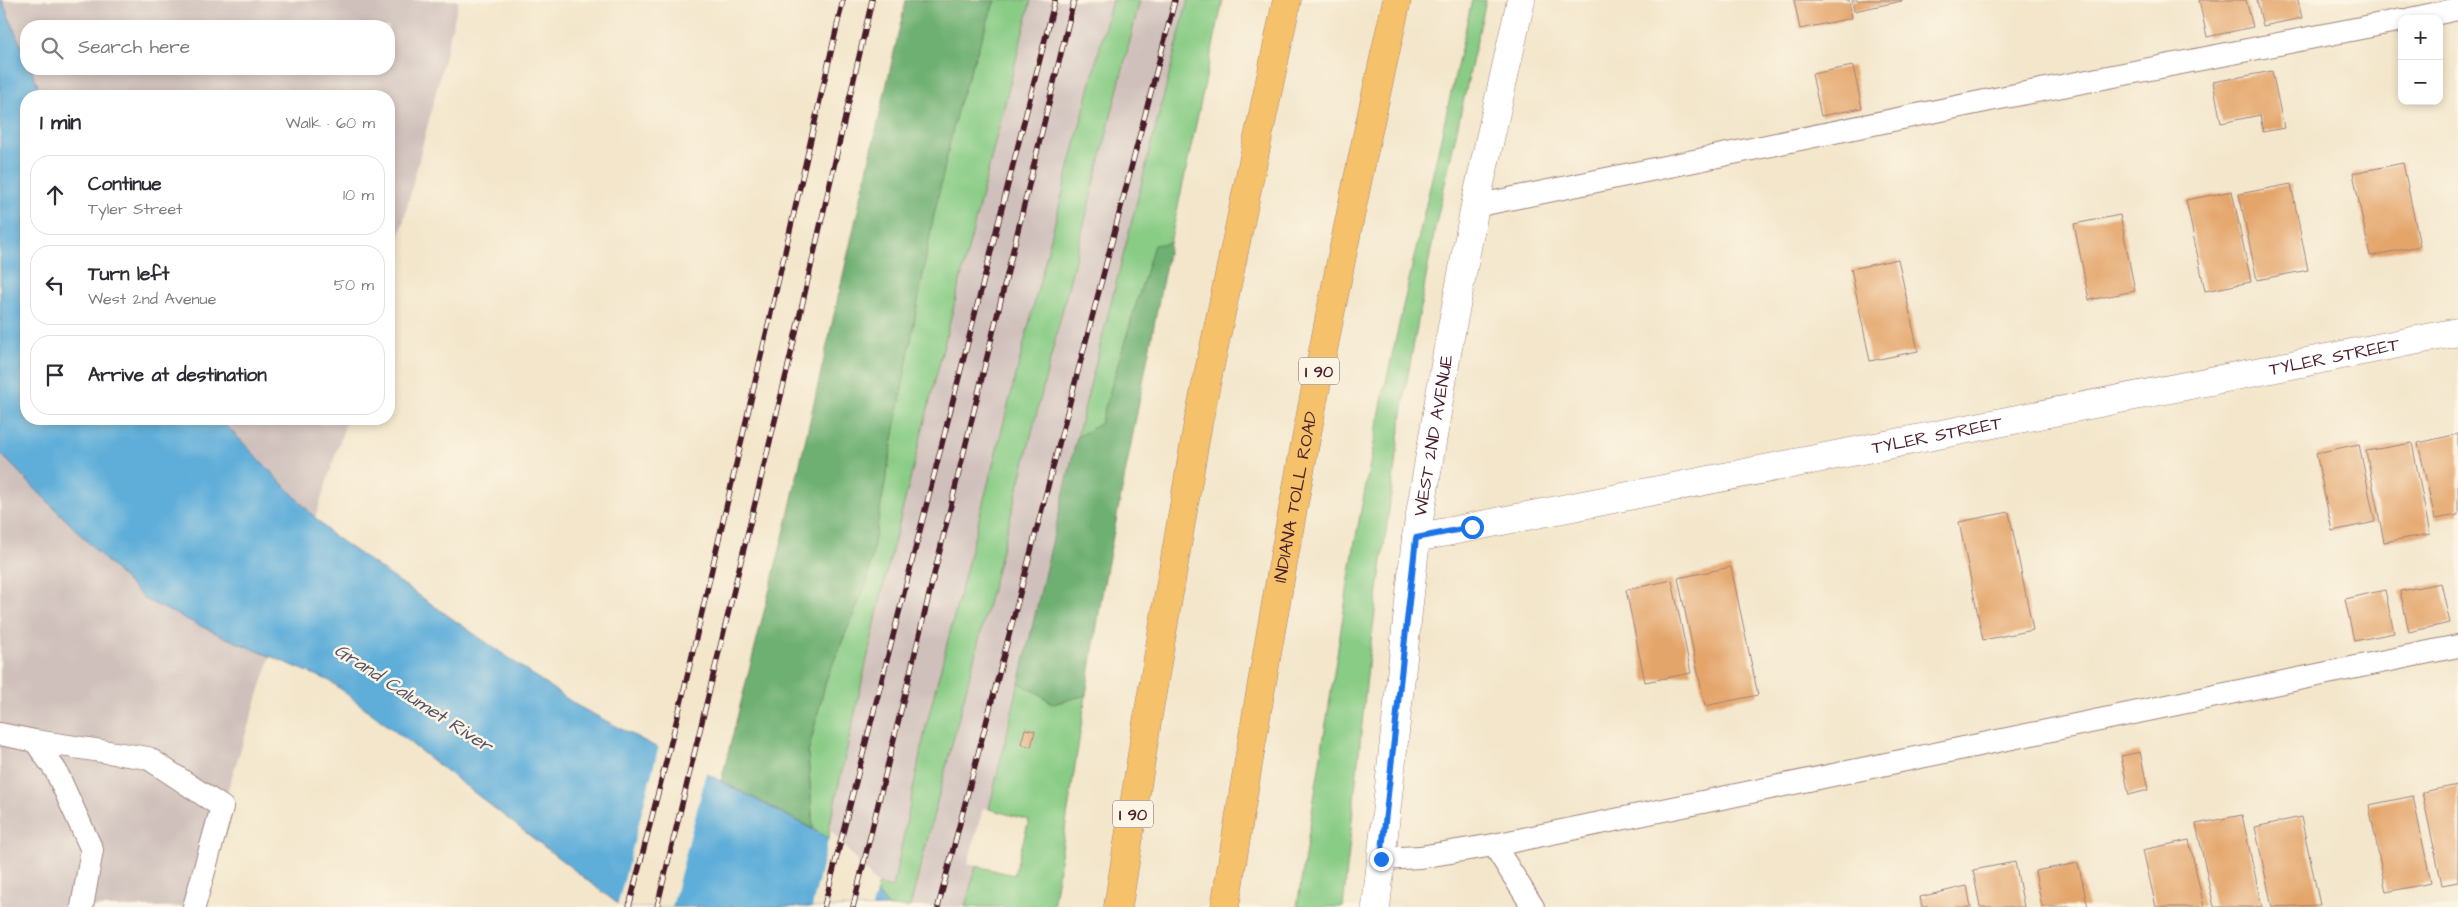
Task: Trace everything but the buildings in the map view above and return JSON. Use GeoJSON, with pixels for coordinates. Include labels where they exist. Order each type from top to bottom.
{"type":"FeatureCollection","features":[{"type":"Feature","properties":{"kind":"highway","name":"I 90"},"geometry":{"type":"LineString","coordinates":[[1118,907],[1198,422],[1287,0]]}},
{"type":"Feature","properties":{"kind":"highway","name":"INDIANA TOLL ROAD"},"geometry":{"type":"LineString","coordinates":[[1225,907],[1250,745],[1351,204],[1397,0]]}},
{"type":"Feature","properties":{"kind":"street","name":"WEST 2ND AVENUE"},"geometry":{"type":"LineString","coordinates":[[1376,907],[1416,538],[1447,353],[1475,206],[1521,0]]}},
{"type":"Feature","properties":{"kind":"street","name":"TYLER STREET"},"geometry":{"type":"LineString","coordinates":[[1416,538],[2458,332]]}},
{"type":"Feature","properties":{"kind":"lane"},"geometry":{"type":"LineString","coordinates":[[2429,15],[2458,9]]}},
{"type":"Feature","properties":{"kind":"lane"},"geometry":{"type":"LineString","coordinates":[[1475,206],[1990,100],[2398,21]]}},
{"type":"Feature","properties":{"kind":"lane"},"geometry":{"type":"LineString","coordinates":[[1381,859],[1420,857],[1494,845],[2458,646]]}},
{"type":"Feature","properties":{"kind":"lane"},"geometry":{"type":"LineString","coordinates":[[0,734],[148,758],[222,806],[194,907]]}},
{"type":"Feature","properties":{"kind":"lane"},"geometry":{"type":"LineString","coordinates":[[36,741],[56,771],[92,850],[82,907]]}},
{"type":"Feature","properties":{"kind":"lane"},"geometry":{"type":"LineString","coordinates":[[1494,845],[1533,907]]}},
{"type":"Feature","properties":{"kind":"shaded area"},"geometry":{"type":"Polygon","coordinates":[[[0,0],[459,0],[395,255],[395,90],[20,90],[20,425],[345,425],[190,907],[0,907],[0,0]]]}},
{"type":"Feature","properties":{"kind":"shaded area"},"geometry":{"type":"Polygon","coordinates":[[[1031,0],[1112,0],[926,726],[893,889],[878,885],[829,828],[886,575],[1031,0]]]}},
{"type":"Feature","properties":{"kind":"shaded area"},"geometry":{"type":"Polygon","coordinates":[[[1140,0],[1188,0],[1077,437],[989,809],[983,808],[968,863],[976,866],[965,907],[910,907],[1019,484],[1140,0]]]}},
{"type":"Feature","properties":{"kind":"green space"},"geometry":{"type":"Polygon","coordinates":[[[906,0],[995,0],[958,106],[932,224],[867,582],[826,680],[808,753],[813,829],[721,781],[786,525],[906,0]]]}},
{"type":"Feature","properties":{"kind":"green space"},"geometry":{"type":"Polygon","coordinates":[[[995,0],[1031,0],[886,575],[829,828],[830,841],[813,829],[808,753],[826,680],[867,582],[932,224],[958,106],[995,0]]]}},
{"type":"Feature","properties":{"kind":"green space"},"geometry":{"type":"Polygon","coordinates":[[[1112,0],[1140,0],[1019,484],[910,907],[889,907],[874,889],[878,885],[893,888],[926,726],[1112,0]]]}},
{"type":"Feature","properties":{"kind":"green space"},"geometry":{"type":"Polygon","coordinates":[[[1188,0],[1223,0],[1170,243],[1154,246],[1100,424],[1077,437],[1188,0]]]}},
{"type":"Feature","properties":{"kind":"green space"},"geometry":{"type":"Polygon","coordinates":[[[1472,0],[1486,0],[1435,228],[1406,386],[1369,656],[1343,907],[1297,907],[1354,547],[1384,391],[1472,0]]]}},
{"type":"Feature","properties":{"kind":"green space"},"geometry":{"type":"Polygon","coordinates":[[[1170,243],[1103,588],[1086,695],[1053,704],[1019,683],[1077,437],[1100,424],[1154,245],[1170,243]]]}},
{"type":"Feature","properties":{"kind":"green space"},"geometry":{"type":"Polygon","coordinates":[[[1019,683],[1053,704],[1086,695],[1053,907],[965,907],[976,866],[1014,875],[1029,820],[989,809],[1019,683]]]}},
{"type":"Feature","properties":{"kind":"water","name":"Grand Calumet River"},"geometry":{"type":"Polygon","coordinates":[[[0,0],[2,0],[20,44],[20,75],[33,75],[40,90],[20,90],[20,425],[226,425],[331,534],[576,705],[827,837],[889,907],[622,907],[330,681],[224,637],[144,599],[0,453],[0,0]]]}},
{"type":"Feature","properties":{"kind":"pier"},"geometry":{"type":"Polygon","coordinates":[[[659,746],[707,771],[672,907],[617,907],[659,746]]]}},
{"type":"Feature","properties":{"kind":"pier"},"geometry":{"type":"Polygon","coordinates":[[[829,836],[877,889],[872,907],[812,907],[829,836]]]}},
{"type":"Feature","properties":{"kind":"railway"},"geometry":{"type":"LineString","coordinates":[[629,907],[682,699],[843,0]]}},
{"type":"Feature","properties":{"kind":"railway"},"geometry":{"type":"LineString","coordinates":[[657,907],[787,371],[872,0]]}},
{"type":"Feature","properties":{"kind":"railway"},"geometry":{"type":"LineString","coordinates":[[824,907],[1055,0]]}},
{"type":"Feature","properties":{"kind":"railway"},"geometry":{"type":"LineString","coordinates":[[853,907],[1074,0]]}},
{"type":"Feature","properties":{"kind":"railway"},"geometry":{"type":"LineString","coordinates":[[938,907],[1175,0]]}},
{"type":"Feature","properties":{"kind":"route"},"geometry":{"type":"LineString","coordinates":[[1381,859],[1416,538],[1472,527]]}}]}
